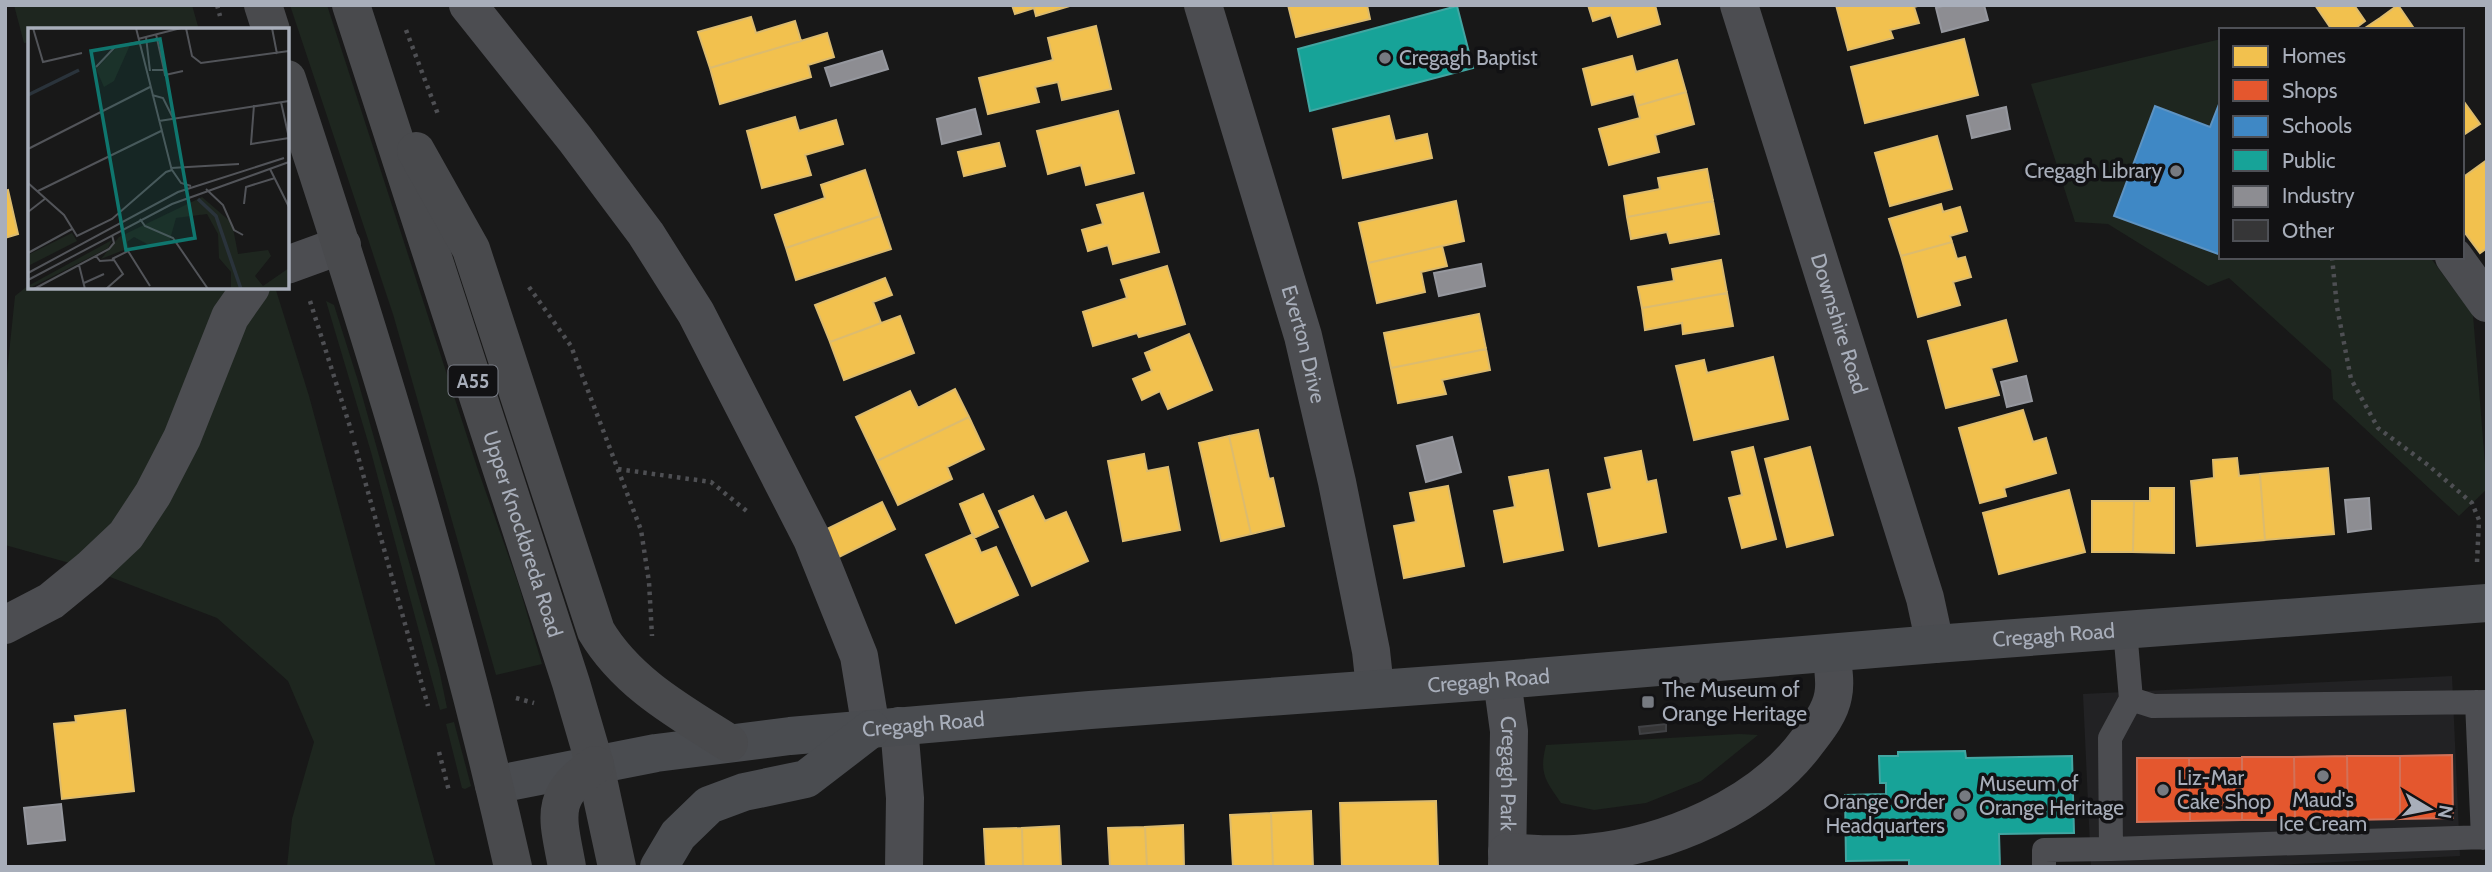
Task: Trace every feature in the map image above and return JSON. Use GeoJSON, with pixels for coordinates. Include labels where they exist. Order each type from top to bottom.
{"type":"FeatureCollection","features":[{"type":"Feature","properties":{"kind":"highway"},"geometry":{"type":"LineString","coordinates":[[262,5],[270,28]]}},
{"type":"Feature","properties":{"kind":"highway","name":"Upper Knockbreda Road"},"geometry":{"type":"LineString","coordinates":[[351,5],[576,701],[595,765],[617,867]]}},
{"type":"Feature","properties":{"kind":"highway"},"geometry":{"type":"LineString","coordinates":[[376,80],[471,249],[596,631],[608,651],[630,675],[665,702],[729,743]]}},
{"type":"Feature","properties":{"kind":"highway"},"geometry":{"type":"LineString","coordinates":[[289,85],[342,245],[412,475],[495,785],[513,867]]}},
{"type":"Feature","properties":{"kind":"highway"},"geometry":{"type":"LineString","coordinates":[[567,867],[558,818],[561,800],[574,779],[595,765]]}},
{"type":"Feature","properties":{"kind":"street"},"geometry":{"type":"LineString","coordinates":[[468,5],[638,223],[696,313],[785,484],[832,586],[905,786],[904,867]]}},
{"type":"Feature","properties":{"kind":"street","name":"Everton Drive"},"geometry":{"type":"LineString","coordinates":[[1203,5],[1303,336],[1337,482],[1376,688]]}},
{"type":"Feature","properties":{"kind":"street","name":"Downshire Road"},"geometry":{"type":"LineString","coordinates":[[1739,5],[1921,585],[1936,644]]}},
{"type":"Feature","properties":{"kind":"street"},"geometry":{"type":"LineString","coordinates":[[289,264],[342,245]]}},
{"type":"Feature","properties":{"kind":"street"},"geometry":{"type":"LineString","coordinates":[[2455,259],[2487,303]]}},
{"type":"Feature","properties":{"kind":"street"},"geometry":{"type":"LineString","coordinates":[[5,625],[51,601],[126,535],[153,494],[182,438],[230,317],[250,289]]}},
{"type":"Feature","properties":{"kind":"street","name":"Cregagh Road"},"geometry":{"type":"LineString","coordinates":[[495,785],[729,743],[885,727],[2487,603]]}},
{"type":"Feature","properties":{"kind":"street"},"geometry":{"type":"LineString","coordinates":[[1507,860],[1587,853],[1645,842],[1705,821],[1767,784],[1793,761],[1818,727],[1833,700],[1835,688],[1831,653]]}},
{"type":"Feature","properties":{"kind":"street","name":"Cregagh Park"},"geometry":{"type":"LineString","coordinates":[[1502,680],[1509,731],[1507,860]]}},
{"type":"Feature","properties":{"kind":"street"},"geometry":{"type":"LineString","coordinates":[[659,867],[678,835],[709,805],[744,792],[806,779],[885,727]]}},
{"type":"Feature","properties":{"kind":"lane"},"geometry":{"type":"LineString","coordinates":[[2111,849],[2110,738],[2132,699],[2125,630]]}},
{"type":"Feature","properties":{"kind":"lane"},"geometry":{"type":"LineString","coordinates":[[2044,867],[2044,850],[2485,837],[2482,702],[2153,706],[2132,699]]}},
{"type":"Feature","properties":{"kind":"path"},"geometry":{"type":"LineString","coordinates":[[2332,259],[2337,307],[2351,379],[2378,428],[2428,465],[2472,503],[2479,520],[2477,562]]}},
{"type":"Feature","properties":{"kind":"path"},"geometry":{"type":"LineString","coordinates":[[522,277],[570,346],[640,530],[649,582],[652,638]]}},
{"type":"Feature","properties":{"kind":"path"},"geometry":{"type":"LineString","coordinates":[[308,297],[352,434],[430,716],[511,696],[550,708],[576,701]]}},
{"type":"Feature","properties":{"kind":"path"},"geometry":{"type":"LineString","coordinates":[[618,469],[683,479]]}},
{"type":"Feature","properties":{"kind":"path"},"geometry":{"type":"LineString","coordinates":[[437,742],[450,796]]}},
{"type":"Feature","properties":{"kind":"shaded area"},"geometry":{"type":"Polygon","coordinates":[[[14,5],[192,5],[198,28],[28,28],[28,42],[24,43],[14,5]]]}},
{"type":"Feature","properties":{"kind":"shaded area"},"geometry":{"type":"Polygon","coordinates":[[[290,5],[327,5],[477,467],[518,583],[542,664],[496,675],[393,314],[290,5]]]}},
{"type":"Feature","properties":{"kind":"shaded area"},"geometry":{"type":"Polygon","coordinates":[[[2219,39],[2219,259],[2431,259],[2473,315],[2487,489],[2459,516],[2333,399],[2331,370],[2229,278],[2208,286],[2108,224],[2075,222],[2031,84],[2219,39]]]}},
{"type":"Feature","properties":{"kind":"shaded area"},"geometry":{"type":"Polygon","coordinates":[[[28,286],[28,289],[276,289],[309,396],[436,867],[287,867],[292,819],[314,742],[288,681],[217,618],[84,567],[5,545],[5,392],[15,296],[28,286]]]}},
{"type":"Feature","properties":{"kind":"shaded area"},"geometry":{"type":"Polygon","coordinates":[[[326,301],[334,305],[358,381],[439,669],[447,708],[440,710],[371,452],[326,301]]]}},
{"type":"Feature","properties":{"kind":"shaded area"},"geometry":{"type":"Polygon","coordinates":[[[2452,676],[2460,856],[2233,867],[2091,867],[2083,694],[2452,676]]]}},
{"type":"Feature","properties":{"kind":"shaded area"},"geometry":{"type":"Polygon","coordinates":[[[454,722],[471,786],[465,789],[462,788],[446,724],[454,722]]]}},
{"type":"Feature","properties":{"kind":"shaded area"},"geometry":{"type":"Polygon","coordinates":[[[1758,735],[1701,781],[1646,803],[1594,810],[1561,803],[1547,782],[1543,770],[1546,745],[1758,735]]]}},
{"type":"Feature","properties":{"kind":"building: Homes"},"geometry":{"type":"Polygon","coordinates":[[[1012,5],[1073,5],[1036,16],[1034,8],[1015,14],[1012,5]]]}},
{"type":"Feature","properties":{"kind":"building: Homes"},"geometry":{"type":"Polygon","coordinates":[[[1288,5],[1367,5],[1370,19],[1296,37],[1288,5]]]}},
{"type":"Feature","properties":{"kind":"building: Homes"},"geometry":{"type":"Polygon","coordinates":[[[1588,5],[1655,5],[1660,24],[1618,37],[1611,15],[1593,21],[1588,5]]]}},
{"type":"Feature","properties":{"kind":"building: Homes"},"geometry":{"type":"Polygon","coordinates":[[[1836,5],[1921,5],[1914,7],[1919,23],[1890,30],[1893,38],[1848,50],[1836,5]]]}},
{"type":"Feature","properties":{"kind":"building: Homes"},"geometry":{"type":"Polygon","coordinates":[[[2315,5],[2354,5],[2365,21],[2356,28],[2331,28],[2315,5]]]}},
{"type":"Feature","properties":{"kind":"building: Homes"},"geometry":{"type":"Polygon","coordinates":[[[2398,5],[2414,28],[2365,28],[2398,5]]]}},
{"type":"Feature","properties":{"kind":"building: Homes"},"geometry":{"type":"Polygon","coordinates":[[[751,17],[756,33],[795,21],[801,41],[710,68],[698,32],[751,17]]]}},
{"type":"Feature","properties":{"kind":"building: Homes"},"geometry":{"type":"Polygon","coordinates":[[[1096,26],[1111,89],[1062,100],[1058,82],[1035,87],[1039,102],[988,114],[979,78],[1053,60],[1048,38],[1096,26]]]}},
{"type":"Feature","properties":{"kind":"building: Homes"},"geometry":{"type":"Polygon","coordinates":[[[827,33],[834,57],[808,65],[811,77],[720,104],[710,68],[827,33]]]}},
{"type":"Feature","properties":{"kind":"building: Homes"},"geometry":{"type":"Polygon","coordinates":[[[1964,39],[1978,95],[1865,123],[1851,67],[1964,39]]]}},
{"type":"Feature","properties":{"kind":"building: Homes"},"geometry":{"type":"Polygon","coordinates":[[[1632,56],[1636,72],[1677,60],[1686,92],[1637,106],[1634,94],[1592,105],[1583,69],[1632,56]]]}},
{"type":"Feature","properties":{"kind":"building: Homes"},"geometry":{"type":"Polygon","coordinates":[[[1686,92],[1694,124],[1655,135],[1659,152],[1609,165],[1599,129],[1640,118],[1637,106],[1686,92]]]}},
{"type":"Feature","properties":{"kind":"building: Homes"},"geometry":{"type":"Polygon","coordinates":[[[2464,102],[2480,124],[2464,135],[2464,102]]]}},
{"type":"Feature","properties":{"kind":"building: Homes"},"geometry":{"type":"Polygon","coordinates":[[[1118,111],[1134,173],[1086,185],[1081,165],[1048,174],[1037,131],[1118,111]]]}},
{"type":"Feature","properties":{"kind":"building: Homes"},"geometry":{"type":"Polygon","coordinates":[[[1389,116],[1395,141],[1427,134],[1432,158],[1343,178],[1333,129],[1389,116]]]}},
{"type":"Feature","properties":{"kind":"building: Homes"},"geometry":{"type":"Polygon","coordinates":[[[795,117],[799,131],[836,120],[843,144],[805,155],[811,175],[762,188],[747,131],[795,117]]]}},
{"type":"Feature","properties":{"kind":"building: Homes"},"geometry":{"type":"Polygon","coordinates":[[[1937,136],[1952,189],[1890,206],[1875,153],[1937,136]]]}},
{"type":"Feature","properties":{"kind":"building: Homes"},"geometry":{"type":"Polygon","coordinates":[[[999,143],[1005,166],[964,176],[958,152],[999,143]]]}},
{"type":"Feature","properties":{"kind":"building: Homes"},"geometry":{"type":"Polygon","coordinates":[[[2487,160],[2487,248],[2480,253],[2464,232],[2464,177],[2487,160]]]}},
{"type":"Feature","properties":{"kind":"building: Homes"},"geometry":{"type":"Polygon","coordinates":[[[1707,169],[1713,201],[1627,217],[1624,196],[1660,189],[1658,178],[1707,169]]]}},
{"type":"Feature","properties":{"kind":"building: Homes"},"geometry":{"type":"Polygon","coordinates":[[[865,170],[880,216],[786,248],[775,215],[825,198],[821,185],[865,170]]]}},
{"type":"Feature","properties":{"kind":"building: Homes"},"geometry":{"type":"Polygon","coordinates":[[[8,190],[18,234],[5,238],[5,191],[8,190]]]}},
{"type":"Feature","properties":{"kind":"building: Homes"},"geometry":{"type":"Polygon","coordinates":[[[1143,193],[1159,252],[1113,264],[1108,245],[1088,251],[1082,230],[1103,224],[1097,205],[1143,193]]]}},
{"type":"Feature","properties":{"kind":"building: Homes"},"geometry":{"type":"Polygon","coordinates":[[[1456,201],[1464,241],[1368,263],[1359,223],[1456,201]]]}},
{"type":"Feature","properties":{"kind":"building: Homes"},"geometry":{"type":"Polygon","coordinates":[[[1713,201],[1719,234],[1670,243],[1667,232],[1631,239],[1627,217],[1713,201]]]}},
{"type":"Feature","properties":{"kind":"building: Homes"},"geometry":{"type":"Polygon","coordinates":[[[1941,204],[1943,212],[1960,207],[1967,231],[1950,236],[1952,242],[1901,256],[1889,219],[1941,204]]]}},
{"type":"Feature","properties":{"kind":"building: Homes"},"geometry":{"type":"Polygon","coordinates":[[[880,216],[891,249],[796,280],[786,248],[880,216]]]}},
{"type":"Feature","properties":{"kind":"building: Homes"},"geometry":{"type":"Polygon","coordinates":[[[1952,242],[1957,259],[1965,257],[1971,277],[1953,282],[1960,305],[1918,317],[1901,256],[1952,242]]]}},
{"type":"Feature","properties":{"kind":"building: Homes"},"geometry":{"type":"Polygon","coordinates":[[[1442,246],[1447,266],[1421,272],[1425,292],[1377,303],[1368,263],[1442,246]]]}},
{"type":"Feature","properties":{"kind":"building: Homes"},"geometry":{"type":"Polygon","coordinates":[[[1721,260],[1727,293],[1642,308],[1638,287],[1674,281],[1672,269],[1721,260]]]}},
{"type":"Feature","properties":{"kind":"building: Homes"},"geometry":{"type":"Polygon","coordinates":[[[1167,266],[1185,324],[1139,337],[1137,333],[1093,346],[1083,312],[1127,298],[1121,280],[1167,266]]]}},
{"type":"Feature","properties":{"kind":"building: Homes"},"geometry":{"type":"Polygon","coordinates":[[[885,278],[892,295],[873,302],[881,323],[830,342],[815,305],[885,278]]]}},
{"type":"Feature","properties":{"kind":"building: Homes"},"geometry":{"type":"Polygon","coordinates":[[[1727,293],[1733,326],[1683,334],[1682,323],[1645,330],[1642,308],[1727,293]]]}},
{"type":"Feature","properties":{"kind":"building: Homes"},"geometry":{"type":"Polygon","coordinates":[[[1479,314],[1486,349],[1391,368],[1384,333],[1479,314]]]}},
{"type":"Feature","properties":{"kind":"building: Homes"},"geometry":{"type":"Polygon","coordinates":[[[900,316],[914,353],[844,380],[830,342],[900,316]]]}},
{"type":"Feature","properties":{"kind":"building: Homes"},"geometry":{"type":"Polygon","coordinates":[[[2006,320],[2017,361],[1991,368],[1999,395],[1946,408],[1928,341],[2006,320]]]}},
{"type":"Feature","properties":{"kind":"building: Homes"},"geometry":{"type":"Polygon","coordinates":[[[1189,334],[1212,390],[1168,409],[1160,391],[1142,400],[1133,379],[1152,371],[1145,353],[1189,334]]]}},
{"type":"Feature","properties":{"kind":"building: Homes"},"geometry":{"type":"Polygon","coordinates":[[[1486,349],[1490,370],[1442,380],[1446,394],[1398,403],[1391,368],[1486,349]]]}},
{"type":"Feature","properties":{"kind":"building: Homes"},"geometry":{"type":"Polygon","coordinates":[[[1773,357],[1788,419],[1694,440],[1676,366],[1704,360],[1707,373],[1773,357]]]}},
{"type":"Feature","properties":{"kind":"building: Homes"},"geometry":{"type":"Polygon","coordinates":[[[955,389],[969,417],[877,461],[856,417],[910,391],[918,408],[955,389]]]}},
{"type":"Feature","properties":{"kind":"building: Homes"},"geometry":{"type":"Polygon","coordinates":[[[2023,410],[2033,442],[2046,438],[2056,473],[2004,488],[2006,496],[1980,503],[1959,428],[2023,410]]]}},
{"type":"Feature","properties":{"kind":"building: Homes"},"geometry":{"type":"Polygon","coordinates":[[[969,417],[984,449],[947,467],[952,479],[898,505],[877,461],[969,417]]]}},
{"type":"Feature","properties":{"kind":"building: Homes"},"geometry":{"type":"Polygon","coordinates":[[[1258,430],[1269,479],[1273,478],[1284,526],[1251,534],[1229,436],[1258,430]]]}},
{"type":"Feature","properties":{"kind":"building: Homes"},"geometry":{"type":"Polygon","coordinates":[[[1229,436],[1251,534],[1221,541],[1199,443],[1229,436]]]}},
{"type":"Feature","properties":{"kind":"building: Homes"},"geometry":{"type":"Polygon","coordinates":[[[1753,447],[1776,539],[1742,548],[1729,498],[1742,495],[1732,452],[1753,447]]]}},
{"type":"Feature","properties":{"kind":"building: Homes"},"geometry":{"type":"Polygon","coordinates":[[[1810,447],[1833,535],[1787,547],[1765,459],[1810,447]]]}},
{"type":"Feature","properties":{"kind":"building: Homes"},"geometry":{"type":"Polygon","coordinates":[[[1641,451],[1647,482],[1656,480],[1666,532],[1599,546],[1588,494],[1612,489],[1605,458],[1641,451]]]}},
{"type":"Feature","properties":{"kind":"building: Homes"},"geometry":{"type":"Polygon","coordinates":[[[1144,454],[1147,471],[1168,467],[1180,530],[1123,541],[1108,461],[1144,454]]]}},
{"type":"Feature","properties":{"kind":"building: Homes"},"geometry":{"type":"Polygon","coordinates":[[[2237,458],[2239,476],[2260,474],[2265,540],[2197,546],[2191,481],[2214,478],[2213,460],[2237,458]]]}},
{"type":"Feature","properties":{"kind":"building: Homes"},"geometry":{"type":"Polygon","coordinates":[[[2328,468],[2334,534],[2265,540],[2260,474],[2328,468]]]}},
{"type":"Feature","properties":{"kind":"building: Homes"},"geometry":{"type":"Polygon","coordinates":[[[1548,470],[1563,550],[1504,562],[1494,511],[1515,507],[1509,477],[1548,470]]]}},
{"type":"Feature","properties":{"kind":"building: Homes"},"geometry":{"type":"Polygon","coordinates":[[[1448,486],[1464,566],[1404,578],[1394,526],[1416,522],[1410,493],[1448,486]]]}},
{"type":"Feature","properties":{"kind":"building: Homes"},"geometry":{"type":"Polygon","coordinates":[[[2150,488],[2174,488],[2174,553],[2133,552],[2134,501],[2150,501],[2150,488]]]}},
{"type":"Feature","properties":{"kind":"building: Homes"},"geometry":{"type":"Polygon","coordinates":[[[2069,490],[2085,552],[1999,574],[1983,513],[2069,490]]]}},
{"type":"Feature","properties":{"kind":"building: Homes"},"geometry":{"type":"Polygon","coordinates":[[[983,494],[998,527],[974,538],[960,504],[983,494]]]}},
{"type":"Feature","properties":{"kind":"building: Homes"},"geometry":{"type":"Polygon","coordinates":[[[1033,496],[1045,521],[1066,512],[1088,561],[1032,586],[999,511],[1033,496]]]}},
{"type":"Feature","properties":{"kind":"building: Homes"},"geometry":{"type":"Polygon","coordinates":[[[2092,501],[2134,501],[2133,552],[2092,552],[2092,501]]]}},
{"type":"Feature","properties":{"kind":"building: Homes"},"geometry":{"type":"Polygon","coordinates":[[[882,502],[895,529],[837,558],[823,531],[882,502]]]}},
{"type":"Feature","properties":{"kind":"building: Homes"},"geometry":{"type":"Polygon","coordinates":[[[973,534],[981,553],[996,547],[1018,595],[956,623],[926,555],[973,534]]]}},
{"type":"Feature","properties":{"kind":"building: Homes"},"geometry":{"type":"Polygon","coordinates":[[[125,710],[134,791],[62,799],[54,724],[76,722],[75,716],[125,710]]]}},
{"type":"Feature","properties":{"kind":"building: Homes"},"geometry":{"type":"Polygon","coordinates":[[[1436,801],[1438,867],[1342,867],[1340,803],[1436,801]]]}},
{"type":"Feature","properties":{"kind":"building: Homes"},"geometry":{"type":"Polygon","coordinates":[[[1311,811],[1313,867],[1273,867],[1271,813],[1311,811]]]}},
{"type":"Feature","properties":{"kind":"building: Homes"},"geometry":{"type":"Polygon","coordinates":[[[1271,813],[1273,867],[1233,867],[1230,815],[1271,813]]]}},
{"type":"Feature","properties":{"kind":"building: Homes"},"geometry":{"type":"Polygon","coordinates":[[[1183,825],[1184,867],[1147,867],[1145,827],[1183,825]]]}},
{"type":"Feature","properties":{"kind":"building: Homes"},"geometry":{"type":"Polygon","coordinates":[[[1059,826],[1061,867],[1023,867],[1022,828],[1059,826]]]}},
{"type":"Feature","properties":{"kind":"building: Homes"},"geometry":{"type":"Polygon","coordinates":[[[1145,827],[1147,867],[1110,867],[1108,828],[1145,827]]]}},
{"type":"Feature","properties":{"kind":"building: Homes"},"geometry":{"type":"Polygon","coordinates":[[[1022,828],[1023,867],[986,867],[984,829],[1022,828]]]}},
{"type":"Feature","properties":{"kind":"building: Shops"},"geometry":{"type":"Polygon","coordinates":[[[2452,755],[2453,818],[2400,819],[2400,756],[2452,755]]]}},
{"type":"Feature","properties":{"kind":"building: Shops"},"geometry":{"type":"Polygon","coordinates":[[[2347,756],[2400,756],[2400,819],[2348,820],[2347,756]]]}},
{"type":"Feature","properties":{"kind":"building: Shops"},"geometry":{"type":"Polygon","coordinates":[[[2347,756],[2348,820],[2295,820],[2294,757],[2347,756]]]}},
{"type":"Feature","properties":{"kind":"building: Shops"},"geometry":{"type":"Polygon","coordinates":[[[2242,757],[2294,757],[2295,820],[2242,820],[2242,757]]]}},
{"type":"Feature","properties":{"kind":"building: Shops"},"geometry":{"type":"Polygon","coordinates":[[[2242,757],[2242,820],[2190,821],[2189,758],[2242,757]]]}},
{"type":"Feature","properties":{"kind":"building: Shops","name":"Liz-Mar Cake Shop"},"geometry":{"type":"Polygon","coordinates":[[[2137,758],[2189,758],[2190,821],[2137,822],[2137,758]]]}},
{"type":"Feature","properties":{"kind":"building: Schools","name":"Cregagh Library"},"geometry":{"type":"Polygon","coordinates":[[[2219,104],[2219,254],[2114,216],[2155,106],[2210,127],[2219,104]]]}},
{"type":"Feature","properties":{"kind":"building: Public","name":"Cregagh Baptist"},"geometry":{"type":"Polygon","coordinates":[[[1457,6],[1473,68],[1310,111],[1298,49],[1457,6]]]}},
{"type":"Feature","properties":{"kind":"building: Public","name":"Orange Order Headquarters"},"geometry":{"type":"Polygon","coordinates":[[[1965,751],[1966,758],[2072,756],[2074,833],[1999,834],[2000,867],[1909,867],[1909,860],[1846,861],[1845,795],[1886,794],[1886,783],[1880,783],[1879,756],[1898,756],[1898,752],[1965,751]]]}},
{"type":"Feature","properties":{"kind":"building: Industry"},"geometry":{"type":"Polygon","coordinates":[[[1946,5],[1984,5],[1988,20],[1942,32],[1936,8],[1946,5]]]}},
{"type":"Feature","properties":{"kind":"building: Industry"},"geometry":{"type":"Polygon","coordinates":[[[882,51],[888,69],[831,86],[825,68],[882,51]]]}},
{"type":"Feature","properties":{"kind":"building: Industry"},"geometry":{"type":"Polygon","coordinates":[[[2006,107],[2010,129],[1972,138],[1967,116],[2006,107]]]}},
{"type":"Feature","properties":{"kind":"building: Industry"},"geometry":{"type":"Polygon","coordinates":[[[975,109],[981,134],[942,144],[937,119],[975,109]]]}},
{"type":"Feature","properties":{"kind":"building: Industry"},"geometry":{"type":"Polygon","coordinates":[[[1481,264],[1485,286],[1439,296],[1434,273],[1481,264]]]}},
{"type":"Feature","properties":{"kind":"building: Industry"},"geometry":{"type":"Polygon","coordinates":[[[2026,376],[2032,401],[2007,407],[2001,382],[2026,376]]]}},
{"type":"Feature","properties":{"kind":"building: Industry"},"geometry":{"type":"Polygon","coordinates":[[[1452,437],[1461,472],[1426,482],[1417,446],[1452,437]]]}},
{"type":"Feature","properties":{"kind":"building: Industry"},"geometry":{"type":"Polygon","coordinates":[[[2369,498],[2371,529],[2348,532],[2345,500],[2369,498]]]}},
{"type":"Feature","properties":{"kind":"building: Industry"},"geometry":{"type":"Polygon","coordinates":[[[61,804],[65,840],[28,844],[24,808],[61,804]]]}},
{"type":"Feature","properties":{"kind":"building: Other"},"geometry":{"type":"Polygon","coordinates":[[[1666,724],[1666,731],[1640,734],[1639,727],[1666,724]]]}},
{"type":"Feature","properties":{"kind":"place","name":"Cregagh Baptist"},"geometry":{"type":"Point","coordinates":[1385,58]}},
{"type":"Feature","properties":{"kind":"place","name":"Cregagh Library"},"geometry":{"type":"Point","coordinates":[2176,171]}},
{"type":"Feature","properties":{"kind":"place","name":"The Museum of Orange Heritage"},"geometry":{"type":"Point","coordinates":[1648,702]}},
{"type":"Feature","properties":{"kind":"place","name":"Maud's Ice Cream"},"geometry":{"type":"Point","coordinates":[2323,776]}},
{"type":"Feature","properties":{"kind":"place","name":"Liz-Mar Cake Shop"},"geometry":{"type":"Point","coordinates":[2163,790]}},
{"type":"Feature","properties":{"kind":"place","name":"Museum of Orange Heritage"},"geometry":{"type":"Point","coordinates":[1965,796]}},
{"type":"Feature","properties":{"kind":"place","name":"Orange Order Headquarters"},"geometry":{"type":"Point","coordinates":[1959,814]}}]}
